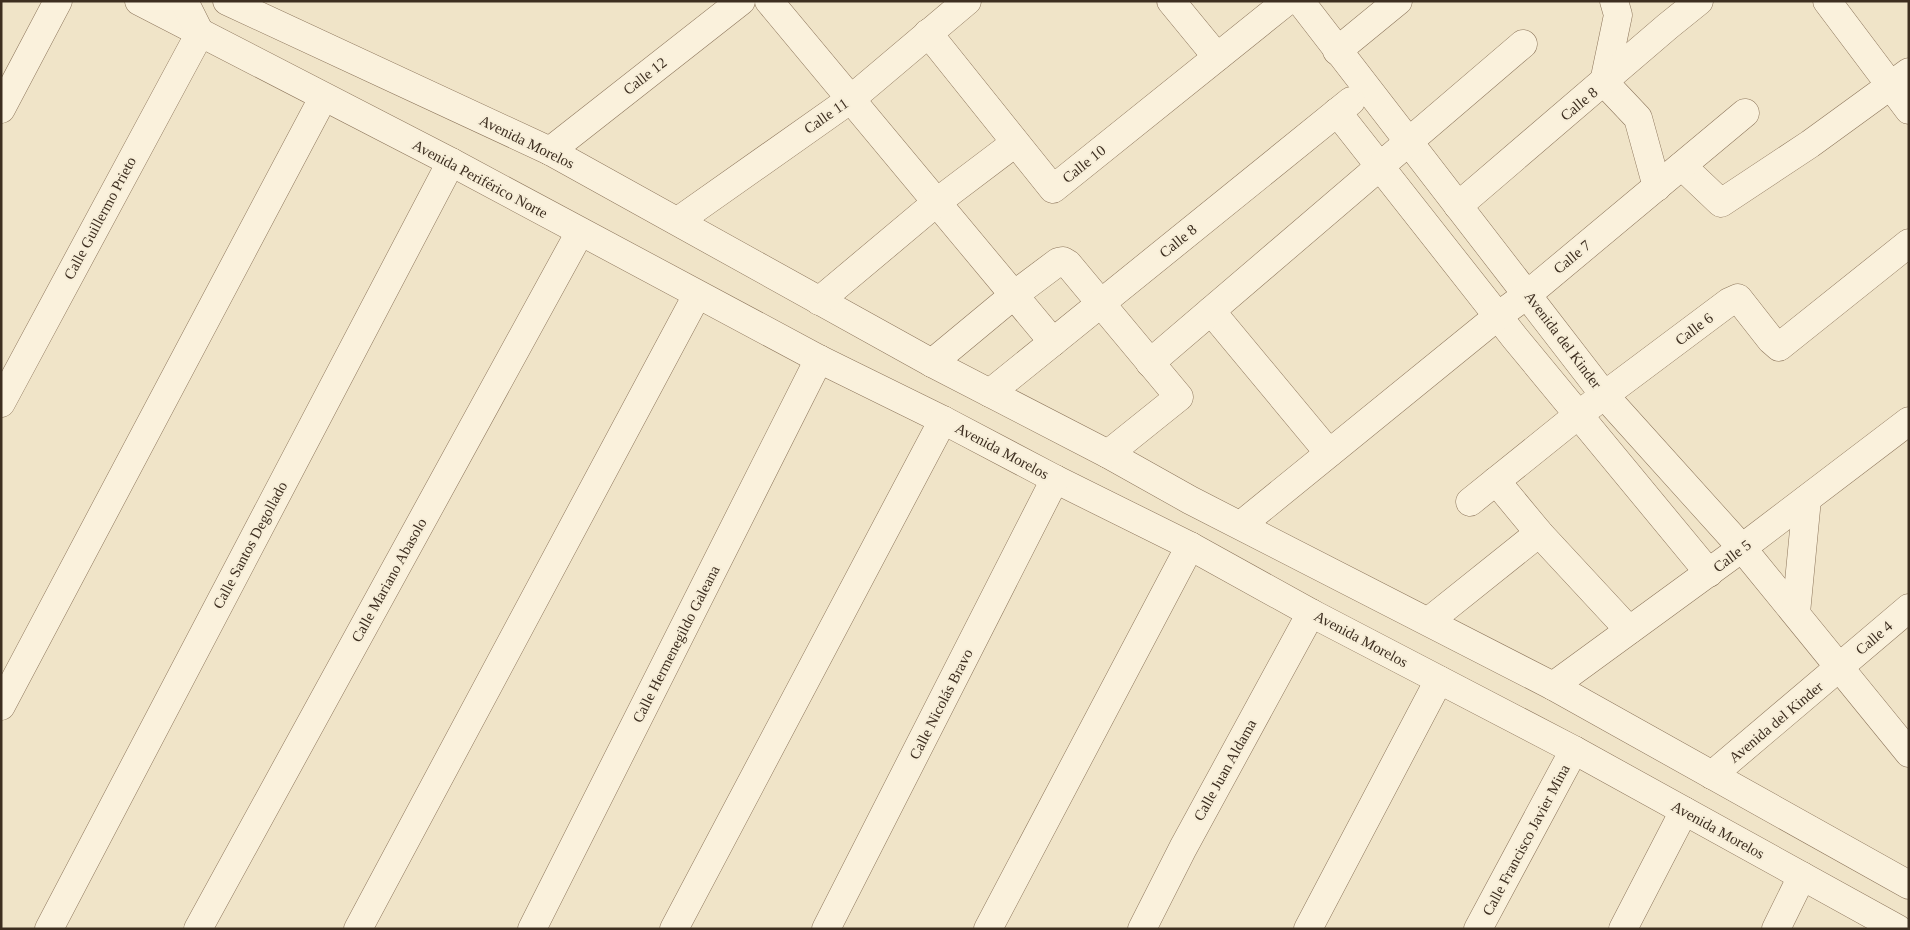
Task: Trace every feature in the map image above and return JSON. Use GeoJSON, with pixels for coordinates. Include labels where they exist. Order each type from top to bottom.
{"type":"FeatureCollection","features":[{"type":"Feature","properties":{"kind":"street"},"geometry":{"type":"LineString","coordinates":[[1,109],[58,1]]}},
{"type":"Feature","properties":{"kind":"street","name":"Avenida Periférico Norte"},"geometry":{"type":"LineString","coordinates":[[139,1],[450,162],[819,359]]}},
{"type":"Feature","properties":{"kind":"street"},"geometry":{"type":"LineString","coordinates":[[184,1],[200,33]]}},
{"type":"Feature","properties":{"kind":"street","name":"Avenida Morelos"},"geometry":{"type":"LineString","coordinates":[[227,1],[550,151],[932,363],[1108,454],[1190,500],[1242,525]]}},
{"type":"Feature","properties":{"kind":"street","name":"Calle 12"},"geometry":{"type":"LineString","coordinates":[[550,151],[741,1]]}},
{"type":"Feature","properties":{"kind":"street"},"geometry":{"type":"LineString","coordinates":[[769,1],[1053,342]]}},
{"type":"Feature","properties":{"kind":"street","name":"Calle 11"},"geometry":{"type":"LineString","coordinates":[[678,221],[852,99],[967,1]]}},
{"type":"Feature","properties":{"kind":"street"},"geometry":{"type":"LineString","coordinates":[[1171,1],[1217,57]]}},
{"type":"Feature","properties":{"kind":"street","name":"Calle 10"},"geometry":{"type":"LineString","coordinates":[[1015,143],[1053,189],[1287,1]]}},
{"type":"Feature","properties":{"kind":"street","name":"Avenida del Kinder"},"geometry":{"type":"LineString","coordinates":[[1300,1],[1605,396],[1742,548],[1909,753]]}},
{"type":"Feature","properties":{"kind":"street"},"geometry":{"type":"LineString","coordinates":[[1337,51],[1398,1]]}},
{"type":"Feature","properties":{"kind":"street"},"geometry":{"type":"LineString","coordinates":[[1614,1],[1618,15],[1604,82],[1638,118],[1657,187]]}},
{"type":"Feature","properties":{"kind":"street","name":"Calle 8"},"geometry":{"type":"LineString","coordinates":[[1458,206],[1699,1]]}},
{"type":"Feature","properties":{"kind":"street"},"geometry":{"type":"LineString","coordinates":[[1827,1],[1900,79],[1909,110]]}},
{"type":"Feature","properties":{"kind":"street","name":"Calle Guillermo Prieto"},"geometry":{"type":"LineString","coordinates":[[1,403],[200,33]]}},
{"type":"Feature","properties":{"kind":"street"},"geometry":{"type":"LineString","coordinates":[[819,300],[936,202],[1015,143],[928,34]]}},
{"type":"Feature","properties":{"kind":"street"},"geometry":{"type":"LineString","coordinates":[[1150,363],[1523,44]]}},
{"type":"Feature","properties":{"kind":"street"},"geometry":{"type":"LineString","coordinates":[[1682,166],[1721,203],[1900,79]]}},
{"type":"Feature","properties":{"kind":"street","name":"Calle 8"},"geometry":{"type":"LineString","coordinates":[[990,393],[1367,89]]}},
{"type":"Feature","properties":{"kind":"street"},"geometry":{"type":"LineString","coordinates":[[1,706],[324,98]]}},
{"type":"Feature","properties":{"kind":"street"},"geometry":{"type":"LineString","coordinates":[[1337,112],[1498,316],[1708,573]]}},
{"type":"Feature","properties":{"kind":"street","name":"Calle 7"},"geometry":{"type":"LineString","coordinates":[[1242,525],[1498,316],[1528,294],[1746,113]]}},
{"type":"Feature","properties":{"kind":"street","name":"Calle Santos Degollado"},"geometry":{"type":"LineString","coordinates":[[49,929],[450,162]]}},
{"type":"Feature","properties":{"kind":"street","name":"Calle Mariano Abasolo"},"geometry":{"type":"LineString","coordinates":[[198,929],[580,232]]}},
{"type":"Feature","properties":{"kind":"street","name":"Calle 6"},"geometry":{"type":"LineString","coordinates":[[1470,502],[1578,415],[1729,302],[1738,298],[1771,340],[1779,347],[1909,243]]}},
{"type":"Feature","properties":{"kind":"street"},"geometry":{"type":"LineString","coordinates":[[932,363],[1014,295],[1058,262],[1063,261],[1068,264],[1179,397],[1108,454]]}},
{"type":"Feature","properties":{"kind":"street"},"geometry":{"type":"LineString","coordinates":[[358,929],[697,295]]}},
{"type":"Feature","properties":{"kind":"street"},"geometry":{"type":"LineString","coordinates":[[1211,311],[1329,453]]}},
{"type":"Feature","properties":{"kind":"street","name":"Avenida Morelos"},"geometry":{"type":"LineString","coordinates":[[819,359],[1190,546],[1311,612],[1574,750],[1898,929]]}},
{"type":"Feature","properties":{"kind":"street","name":"Calle Hermenegildo Galeana"},"geometry":{"type":"LineString","coordinates":[[532,929],[819,359]]}},
{"type":"Feature","properties":{"kind":"street"},"geometry":{"type":"LineString","coordinates":[[674,929],[943,420]]}},
{"type":"Feature","properties":{"kind":"street","name":"Calle 5"},"geometry":{"type":"LineString","coordinates":[[1553,686],[1742,548],[1909,421]]}},
{"type":"Feature","properties":{"kind":"street","name":"Calle Nicolás Bravo"},"geometry":{"type":"LineString","coordinates":[[826,929],[1056,479]]}},
{"type":"Feature","properties":{"kind":"street"},"geometry":{"type":"LineString","coordinates":[[1496,481],[1539,533],[1629,630]]}},
{"type":"Feature","properties":{"kind":"street"},"geometry":{"type":"LineString","coordinates":[[1796,613],[1807,499]]}},
{"type":"Feature","properties":{"kind":"street"},"geometry":{"type":"LineString","coordinates":[[1242,525],[1553,686],[1909,886]]}},
{"type":"Feature","properties":{"kind":"street"},"geometry":{"type":"LineString","coordinates":[[1429,622],[1539,533]]}},
{"type":"Feature","properties":{"kind":"street"},"geometry":{"type":"LineString","coordinates":[[988,929],[1190,546]]}},
{"type":"Feature","properties":{"kind":"street","name":"Calle 4"},"geometry":{"type":"LineString","coordinates":[[1839,668],[1909,608]]}},
{"type":"Feature","properties":{"kind":"street","name":"Calle Juan Aldama"},"geometry":{"type":"LineString","coordinates":[[1142,929],[1183,848],[1311,612]]}},
{"type":"Feature","properties":{"kind":"street","name":"Avenida del Kinder"},"geometry":{"type":"LineString","coordinates":[[1712,776],[1839,668]]}},
{"type":"Feature","properties":{"kind":"street"},"geometry":{"type":"LineString","coordinates":[[1308,929],[1439,680]]}},
{"type":"Feature","properties":{"kind":"street","name":"Calle Francisco Javier Mina"},"geometry":{"type":"LineString","coordinates":[[1478,929],[1574,750]]}},
{"type":"Feature","properties":{"kind":"street"},"geometry":{"type":"LineString","coordinates":[[1623,929],[1684,811]]}},
{"type":"Feature","properties":{"kind":"street"},"geometry":{"type":"LineString","coordinates":[[1776,929],[1802,876]]}}]}
